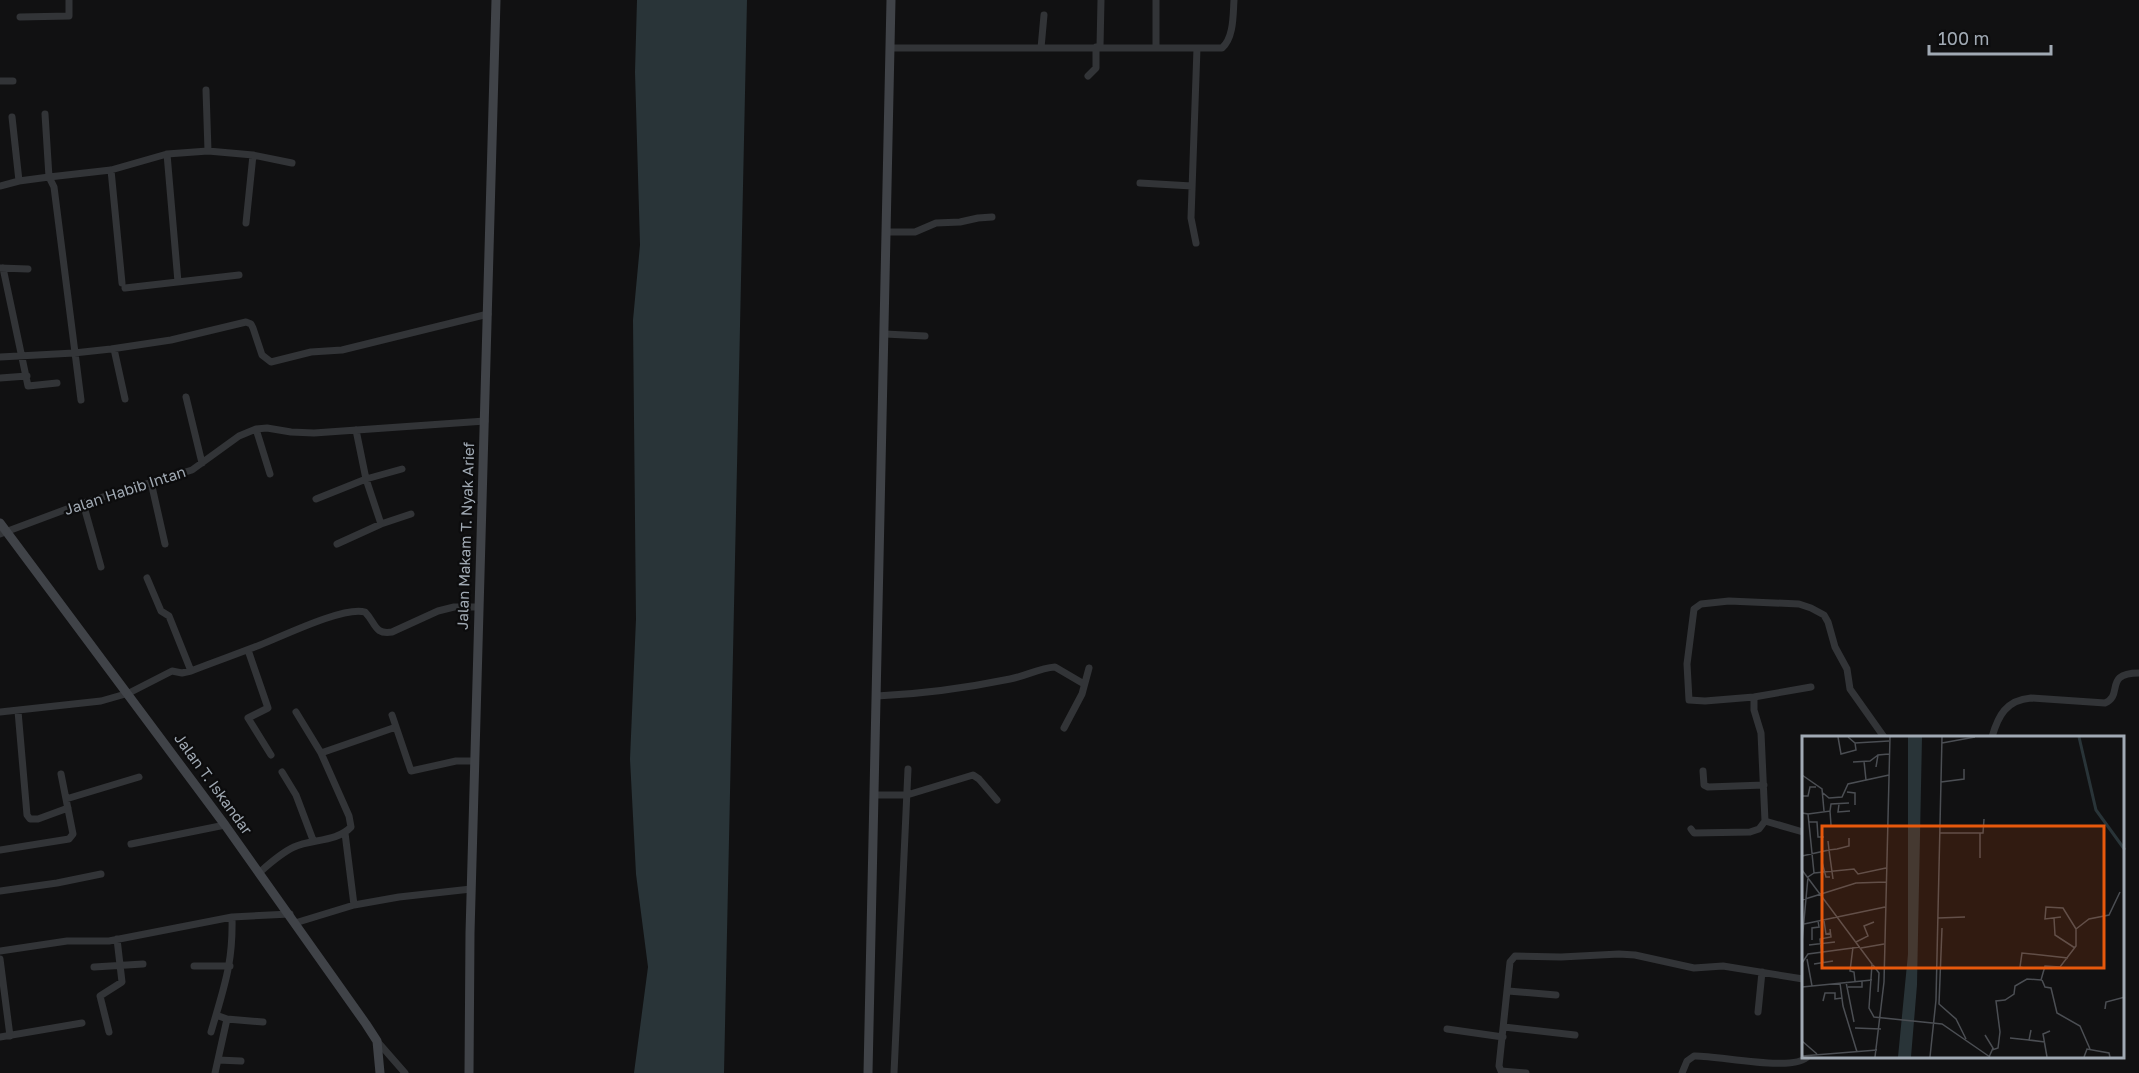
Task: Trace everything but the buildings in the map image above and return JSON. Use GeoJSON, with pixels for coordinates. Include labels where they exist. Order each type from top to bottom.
{"type":"FeatureCollection","features":[{"type":"Feature","properties":{"kind":"street"},"geometry":{"type":"LineString","coordinates":[[20,18],[69,16],[69,0]]}},
{"type":"Feature","properties":{"kind":"street","name":"Jalan Makam T. Nyak Arief"},"geometry":{"type":"LineString","coordinates":[[469,1073],[478,607],[496,0]]}},
{"type":"Feature","properties":{"kind":"street"},"geometry":{"type":"LineString","coordinates":[[868,1073],[878,795],[877,696],[885,334],[895,48],[891,0]]}},
{"type":"Feature","properties":{"kind":"street"},"geometry":{"type":"LineString","coordinates":[[1088,76],[1096,68],[1101,0]]}},
{"type":"Feature","properties":{"kind":"street"},"geometry":{"type":"LineString","coordinates":[[1156,0],[1156,48]]}},
{"type":"Feature","properties":{"kind":"street"},"geometry":{"type":"LineString","coordinates":[[895,48],[1222,48],[1227,44],[1234,0]]}},
{"type":"Feature","properties":{"kind":"street"},"geometry":{"type":"LineString","coordinates":[[1041,48],[1044,15]]}},
{"type":"Feature","properties":{"kind":"street"},"geometry":{"type":"LineString","coordinates":[[1196,243],[1191,218],[1197,48]]}},
{"type":"Feature","properties":{"kind":"street"},"geometry":{"type":"LineString","coordinates":[[0,81],[13,81]]}},
{"type":"Feature","properties":{"kind":"street"},"geometry":{"type":"LineString","coordinates":[[206,90],[208,151]]}},
{"type":"Feature","properties":{"kind":"street"},"geometry":{"type":"LineString","coordinates":[[45,114],[49,177],[54,187],[81,400]]}},
{"type":"Feature","properties":{"kind":"street"},"geometry":{"type":"LineString","coordinates":[[12,117],[19,181]]}},
{"type":"Feature","properties":{"kind":"street"},"geometry":{"type":"LineString","coordinates":[[0,186],[19,181],[111,170],[167,154],[208,151],[253,155],[292,163]]}},
{"type":"Feature","properties":{"kind":"street"},"geometry":{"type":"LineString","coordinates":[[167,154],[178,282]]}},
{"type":"Feature","properties":{"kind":"street"},"geometry":{"type":"LineString","coordinates":[[246,223],[253,155]]}},
{"type":"Feature","properties":{"kind":"street"},"geometry":{"type":"LineString","coordinates":[[111,170],[123,286],[239,275]]}},
{"type":"Feature","properties":{"kind":"street"},"geometry":{"type":"LineString","coordinates":[[1140,183],[1192,186]]}},
{"type":"Feature","properties":{"kind":"street"},"geometry":{"type":"LineString","coordinates":[[890,232],[915,232],[936,223],[992,217]]}},
{"type":"Feature","properties":{"kind":"street"},"geometry":{"type":"LineString","coordinates":[[28,269],[2,268],[28,386],[57,383]]}},
{"type":"Feature","properties":{"kind":"street"},"geometry":{"type":"LineString","coordinates":[[0,357],[114,349],[171,340],[246,322],[253,328],[262,355],[271,362],[311,352],[342,350],[488,314]]}},
{"type":"Feature","properties":{"kind":"street"},"geometry":{"type":"LineString","coordinates":[[885,334],[925,336]]}},
{"type":"Feature","properties":{"kind":"street"},"geometry":{"type":"LineString","coordinates":[[114,349],[125,399]]}},
{"type":"Feature","properties":{"kind":"street"},"geometry":{"type":"LineString","coordinates":[[0,378],[27,376]]}},
{"type":"Feature","properties":{"kind":"street"},"geometry":{"type":"LineString","coordinates":[[186,398],[202,463]]}},
{"type":"Feature","properties":{"kind":"street"},"geometry":{"type":"LineString","coordinates":[[270,474],[256,429],[267,428],[314,434],[485,421]]}},
{"type":"Feature","properties":{"kind":"street","name":"Jalan Habib Intan"},"geometry":{"type":"LineString","coordinates":[[3,533],[84,503],[192,470],[239,436],[256,429]]}},
{"type":"Feature","properties":{"kind":"street"},"geometry":{"type":"LineString","coordinates":[[356,430],[366,479],[381,524]]}},
{"type":"Feature","properties":{"kind":"street"},"geometry":{"type":"LineString","coordinates":[[316,499],[366,479],[402,469]]}},
{"type":"Feature","properties":{"kind":"street"},"geometry":{"type":"LineString","coordinates":[[151,482],[165,544]]}},
{"type":"Feature","properties":{"kind":"street"},"geometry":{"type":"LineString","coordinates":[[84,503],[102,567]]}},
{"type":"Feature","properties":{"kind":"street"},"geometry":{"type":"LineString","coordinates":[[337,544],[381,524],[411,514]]}},
{"type":"Feature","properties":{"kind":"street","name":"Jalan T. Iskandar"},"geometry":{"type":"LineString","coordinates":[[0,523],[3,533],[129,693],[290,914],[377,1041],[380,1073]]}},
{"type":"Feature","properties":{"kind":"street"},"geometry":{"type":"LineString","coordinates":[[147,578],[161,611],[169,616],[191,671]]}},
{"type":"Feature","properties":{"kind":"street"},"geometry":{"type":"LineString","coordinates":[[1811,687],[1754,697],[1705,702],[1689,700],[1687,683],[1689,640],[1692,614],[1697,606],[1729,601],[1799,604],[1824,615],[1835,647],[1847,669],[1850,689],[1883,736]]}},
{"type":"Feature","properties":{"kind":"street"},"geometry":{"type":"LineString","coordinates":[[0,712],[101,701],[129,693],[172,671],[182,673],[191,671],[321,620],[359,610],[365,612],[381,632],[386,633],[438,611],[454,607],[478,607]]}},
{"type":"Feature","properties":{"kind":"street"},"geometry":{"type":"LineString","coordinates":[[248,650],[268,708],[248,718],[271,755]]}},
{"type":"Feature","properties":{"kind":"street"},"geometry":{"type":"LineString","coordinates":[[877,696],[955,690],[1013,679],[1035,670],[1055,667],[1084,684]]}},
{"type":"Feature","properties":{"kind":"street"},"geometry":{"type":"LineString","coordinates":[[1064,728],[1082,694],[1089,668]]}},
{"type":"Feature","properties":{"kind":"street"},"geometry":{"type":"LineString","coordinates":[[1992,736],[2000,714],[2019,701],[2031,698],[2105,703],[2112,698],[2120,677],[2126,673],[2139,673]]}},
{"type":"Feature","properties":{"kind":"street"},"geometry":{"type":"LineString","coordinates":[[1691,829],[1694,833],[1754,831],[1765,821],[1761,733],[1754,710],[1754,697]]}},
{"type":"Feature","properties":{"kind":"street"},"geometry":{"type":"LineString","coordinates":[[18,711],[27,815],[30,819],[38,819],[68,808]]}},
{"type":"Feature","properties":{"kind":"street"},"geometry":{"type":"LineString","coordinates":[[260,872],[293,847],[345,833],[351,827],[351,821],[321,753],[296,712]]}},
{"type":"Feature","properties":{"kind":"street"},"geometry":{"type":"LineString","coordinates":[[392,715],[411,771],[456,761],[475,761]]}},
{"type":"Feature","properties":{"kind":"street"},"geometry":{"type":"LineString","coordinates":[[321,753],[396,727]]}},
{"type":"Feature","properties":{"kind":"street"},"geometry":{"type":"LineString","coordinates":[[894,1073],[905,795],[908,769]]}},
{"type":"Feature","properties":{"kind":"street"},"geometry":{"type":"LineString","coordinates":[[1703,771],[1704,785],[1708,788],[1764,785]]}},
{"type":"Feature","properties":{"kind":"street"},"geometry":{"type":"LineString","coordinates":[[282,772],[296,795],[313,840]]}},
{"type":"Feature","properties":{"kind":"street"},"geometry":{"type":"LineString","coordinates":[[0,850],[69,839],[73,834],[61,774]]}},
{"type":"Feature","properties":{"kind":"street"},"geometry":{"type":"LineString","coordinates":[[878,795],[905,795],[973,776],[979,779],[996,800]]}},
{"type":"Feature","properties":{"kind":"street"},"geometry":{"type":"LineString","coordinates":[[66,799],[139,777]]}},
{"type":"Feature","properties":{"kind":"street"},"geometry":{"type":"LineString","coordinates":[[1765,821],[1802,832]]}},
{"type":"Feature","properties":{"kind":"street"},"geometry":{"type":"LineString","coordinates":[[131,844],[225,825]]}},
{"type":"Feature","properties":{"kind":"street"},"geometry":{"type":"LineString","coordinates":[[345,833],[354,905]]}},
{"type":"Feature","properties":{"kind":"street"},"geometry":{"type":"LineString","coordinates":[[0,891],[101,874]]}},
{"type":"Feature","properties":{"kind":"street"},"geometry":{"type":"LineString","coordinates":[[295,922],[354,905],[399,897],[471,889]]}},
{"type":"Feature","properties":{"kind":"street"},"geometry":{"type":"LineString","coordinates":[[0,951],[67,941],[100,942],[232,917],[290,914]]}},
{"type":"Feature","properties":{"kind":"street"},"geometry":{"type":"LineString","coordinates":[[212,1032],[230,966],[233,948],[232,917]]}},
{"type":"Feature","properties":{"kind":"street"},"geometry":{"type":"LineString","coordinates":[[109,1032],[100,996],[122,982],[117,939]]}},
{"type":"Feature","properties":{"kind":"street"},"geometry":{"type":"LineString","coordinates":[[1526,1073],[1500,1069],[1510,962],[1515,956],[1635,955],[1694,968],[1723,966],[1802,979]]}},
{"type":"Feature","properties":{"kind":"street"},"geometry":{"type":"LineString","coordinates":[[0,959],[10,1036]]}},
{"type":"Feature","properties":{"kind":"street"},"geometry":{"type":"LineString","coordinates":[[94,967],[143,964]]}},
{"type":"Feature","properties":{"kind":"street"},"geometry":{"type":"LineString","coordinates":[[194,966],[230,966]]}},
{"type":"Feature","properties":{"kind":"street"},"geometry":{"type":"LineString","coordinates":[[1758,1012],[1762,972]]}},
{"type":"Feature","properties":{"kind":"street"},"geometry":{"type":"LineString","coordinates":[[1508,991],[1556,995]]}},
{"type":"Feature","properties":{"kind":"street"},"geometry":{"type":"LineString","coordinates":[[216,1015],[227,1019],[263,1022]]}},
{"type":"Feature","properties":{"kind":"street"},"geometry":{"type":"LineString","coordinates":[[215,1073],[227,1019]]}},
{"type":"Feature","properties":{"kind":"street"},"geometry":{"type":"LineString","coordinates":[[0,1037],[82,1023]]}},
{"type":"Feature","properties":{"kind":"street"},"geometry":{"type":"LineString","coordinates":[[1504,1027],[1575,1035]]}},
{"type":"Feature","properties":{"kind":"street"},"geometry":{"type":"LineString","coordinates":[[1447,1029],[1503,1037]]}},
{"type":"Feature","properties":{"kind":"street"},"geometry":{"type":"LineString","coordinates":[[377,1041],[405,1073]]}},
{"type":"Feature","properties":{"kind":"street"},"geometry":{"type":"LineString","coordinates":[[1682,1073],[1687,1061],[1694,1056],[1744,1062],[1792,1064],[1801,1063],[1806,1058]]}},
{"type":"Feature","properties":{"kind":"street"},"geometry":{"type":"LineString","coordinates":[[218,1060],[241,1061]]}},
{"type":"Feature","properties":{"kind":"shaded area"},"geometry":{"type":"Polygon","coordinates":[[[637,0],[747,0],[724,1073],[634,1073],[648,967],[636,874],[630,759],[636,619],[633,320],[640,245],[635,72],[637,0]]]}}]}
